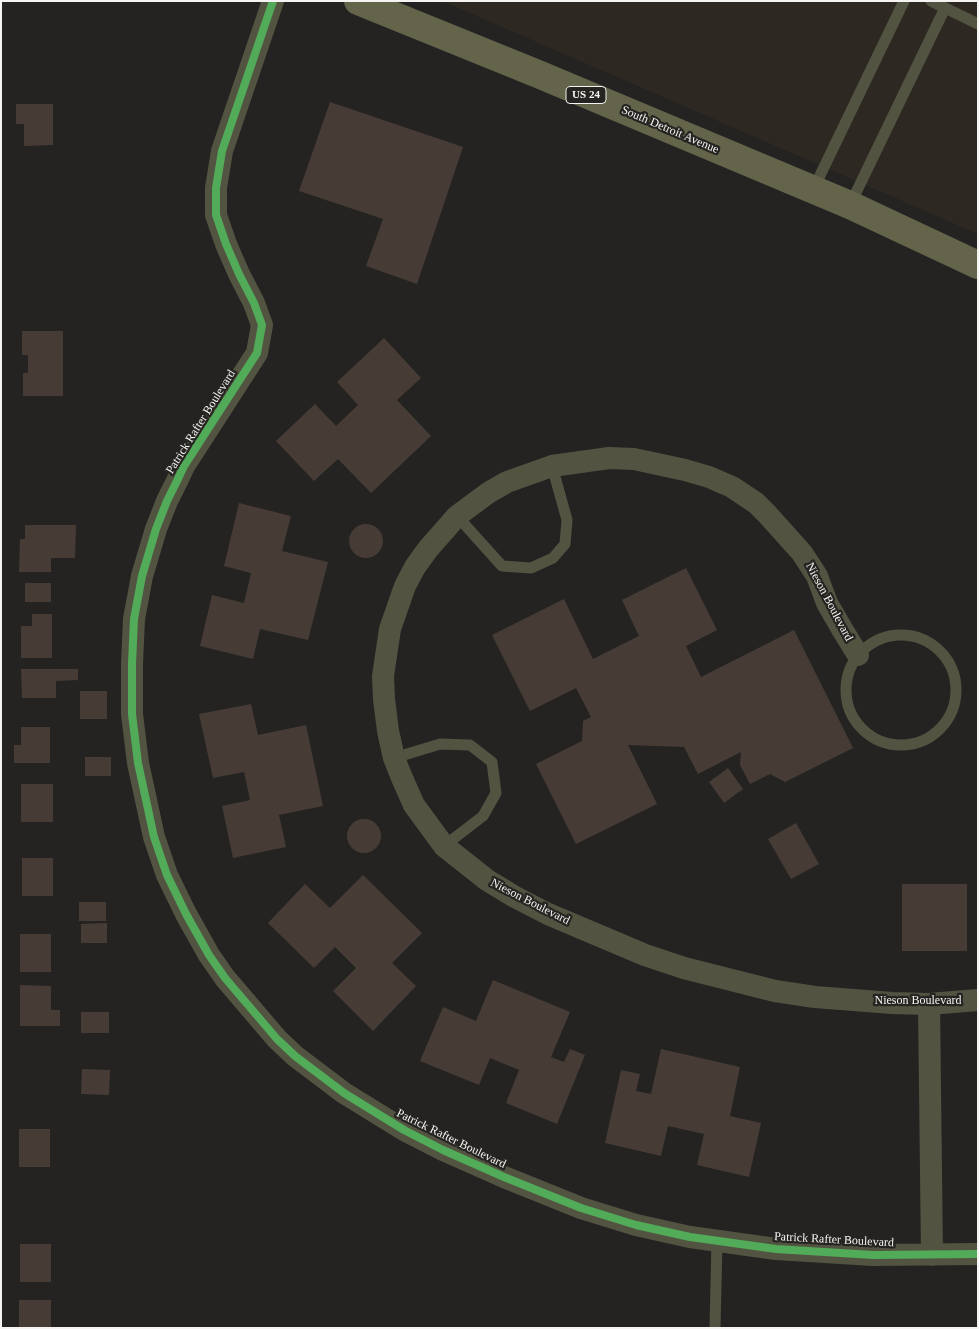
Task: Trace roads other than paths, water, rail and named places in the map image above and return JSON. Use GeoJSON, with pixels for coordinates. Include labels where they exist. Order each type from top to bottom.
{"type":"FeatureCollection","features":[{"type":"Feature","properties":{"kind":"main road","name":"South Detroit Avenue"},"geometry":{"type":"LineString","coordinates":[[358,1],[850,205],[978,265]]}},
{"type":"Feature","properties":{"kind":"street","name":"Patrick Rafter Boulevard"},"geometry":{"type":"LineString","coordinates":[[273,1],[222,152],[216,188],[216,215],[226,244],[254,303],[262,325],[257,353],[184,466],[167,501],[156,529],[142,576],[134,618],[132,704],[137,754],[154,837],[167,875],[209,955],[225,978],[277,1040],[294,1056],[344,1093],[404,1130],[504,1178],[581,1208],[636,1225],[690,1237],[776,1249],[873,1255],[978,1254]]}},
{"type":"Feature","properties":{"kind":"street","name":"Nieson Boulevard"},"geometry":{"type":"LineString","coordinates":[[858,655],[827,602],[817,576],[802,553],[756,503],[732,487],[709,477],[685,470],[634,459],[609,458],[552,466],[507,482],[488,493],[457,516],[415,567],[405,586],[390,630],[383,676],[388,731],[394,758],[414,806],[444,846],[487,880],[540,910],[645,955],[684,968],[775,992],[892,1003],[929,1004],[978,1000]]}},
{"type":"Feature","properties":{"kind":"street"},"geometry":{"type":"LineString","coordinates":[[929,1004],[932,1255]]}},
{"type":"Feature","properties":{"kind":"lane"},"geometry":{"type":"LineString","coordinates":[[813,190],[904,1]]}},
{"type":"Feature","properties":{"kind":"lane"},"geometry":{"type":"LineString","coordinates":[[931,1],[978,24]]}},
{"type":"Feature","properties":{"kind":"lane"},"geometry":{"type":"LineString","coordinates":[[850,205],[945,8]]}},
{"type":"Feature","properties":{"kind":"lane"},"geometry":{"type":"LineString","coordinates":[[457,516],[502,566],[531,568],[553,558],[565,544],[567,520],[552,466]]}},
{"type":"Feature","properties":{"kind":"lane"},"geometry":{"type":"LineString","coordinates":[[890,635],[909,635],[927,641],[942,653],[952,669],[957,688],[954,707],[945,724],[932,736],[916,744],[899,746],[882,742],[867,734],[855,721],[847,705],[845,688],[849,670],[858,655],[872,642],[890,635]]}},
{"type":"Feature","properties":{"kind":"lane"},"geometry":{"type":"LineString","coordinates":[[394,758],[440,744],[470,745],[492,762],[496,793],[483,816],[444,846]]}},
{"type":"Feature","properties":{"kind":"lane"},"geometry":{"type":"LineString","coordinates":[[715,1328],[717,1240]]}}]}
